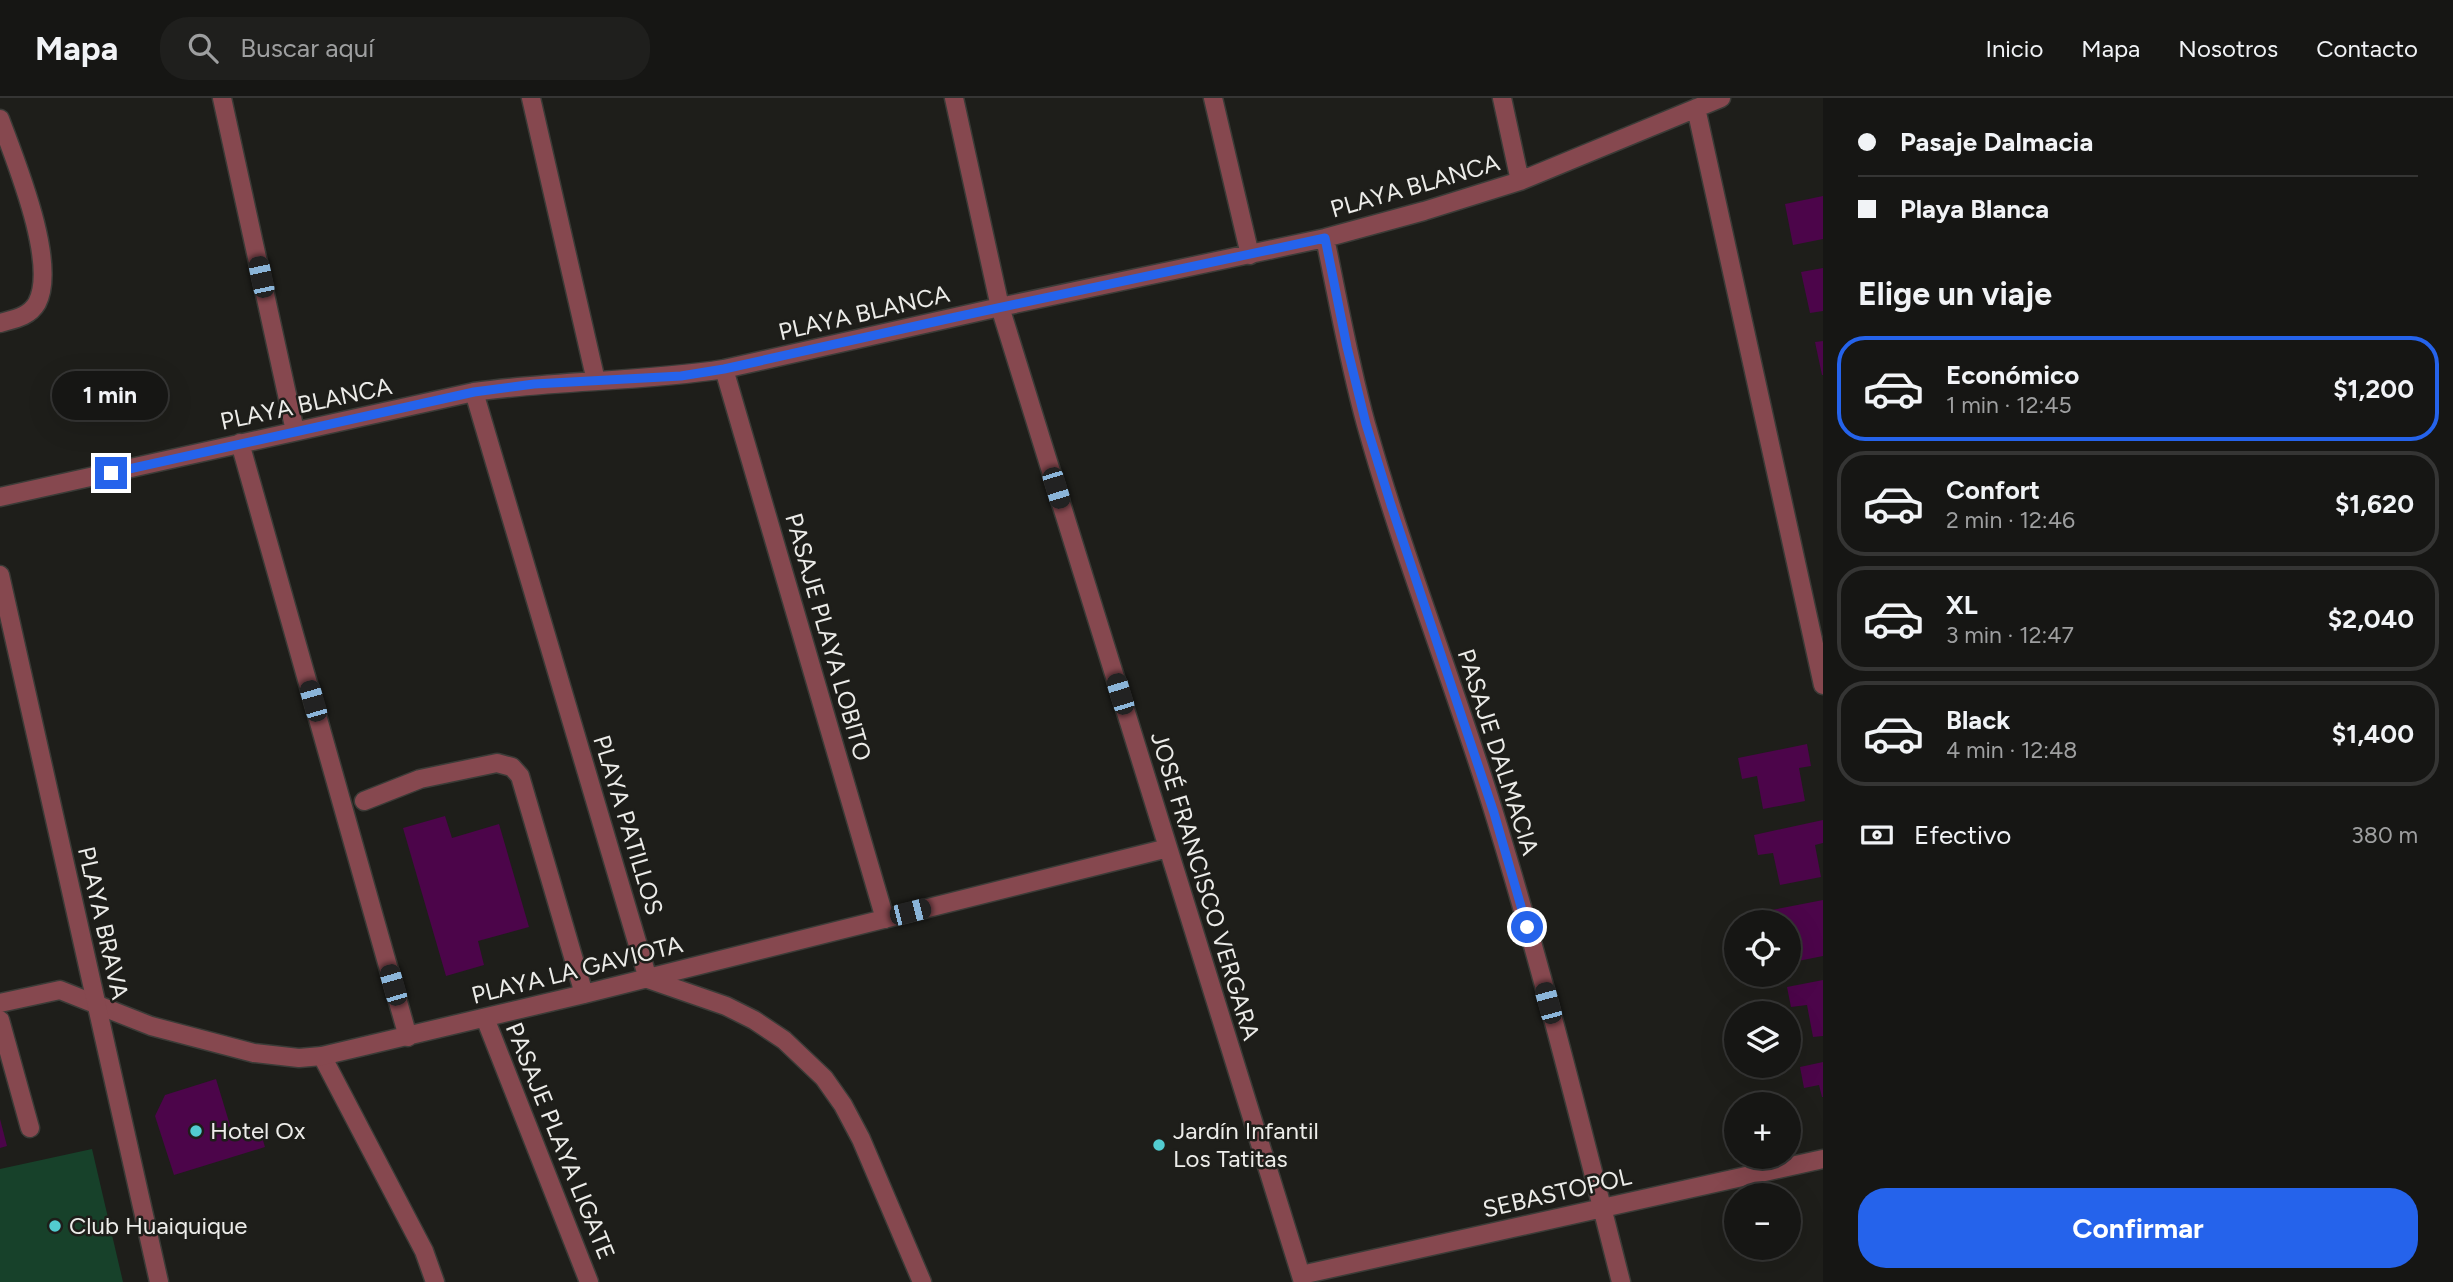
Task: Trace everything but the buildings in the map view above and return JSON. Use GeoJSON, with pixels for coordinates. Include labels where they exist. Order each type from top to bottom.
{"type":"FeatureCollection","features":[{"type":"Feature","properties":{"kind":"street"},"geometry":{"type":"LineString","coordinates":[[222,98],[295,431]]}},
{"type":"Feature","properties":{"kind":"street"},"geometry":{"type":"LineString","coordinates":[[531,98],[596,381]]}},
{"type":"Feature","properties":{"kind":"street","name":"JOSÉ FRANCISCO VERGARA"},"geometry":{"type":"LineString","coordinates":[[954,98],[1000,307],[1302,1279]]}},
{"type":"Feature","properties":{"kind":"street"},"geometry":{"type":"LineString","coordinates":[[1213,98],[1250,255]]}},
{"type":"Feature","properties":{"kind":"street"},"geometry":{"type":"LineString","coordinates":[[1502,98],[1520,181]]}},
{"type":"Feature","properties":{"kind":"street","name":"PLAYA BLANCA"},"geometry":{"type":"LineString","coordinates":[[0,497],[474,392],[534,384],[681,376],[724,369],[1325,238],[1476,197],[1721,98]]}},
{"type":"Feature","properties":{"kind":"street"},"geometry":{"type":"LineString","coordinates":[[1696,108],[1823,685]]}},
{"type":"Feature","properties":{"kind":"street"},"geometry":{"type":"LineString","coordinates":[[0,120],[43,255],[43,276],[37,303],[22,317],[0,323]]}},
{"type":"Feature","properties":{"kind":"street","name":"PASAJE DALMACIA"},"geometry":{"type":"LineString","coordinates":[[1325,238],[1366,424],[1494,813],[1621,1282]]}},
{"type":"Feature","properties":{"kind":"street","name":"PASAJE PLAYA LOBITO"},"geometry":{"type":"LineString","coordinates":[[724,369],[886,919]]}},
{"type":"Feature","properties":{"kind":"street","name":"PLAYA PATILLOS"},"geometry":{"type":"LineString","coordinates":[[474,392],[648,979]]}},
{"type":"Feature","properties":{"kind":"street"},"geometry":{"type":"LineString","coordinates":[[240,443],[408,1037]]}},
{"type":"Feature","properties":{"kind":"street","name":"PLAYA BRAVA"},"geometry":{"type":"LineString","coordinates":[[0,575],[159,1282]]}},
{"type":"Feature","properties":{"kind":"street"},"geometry":{"type":"LineString","coordinates":[[364,801],[420,779],[497,763],[512,767],[520,776],[584,995]]}},
{"type":"Feature","properties":{"kind":"street","name":"PLAYA LA GAVIOTA"},"geometry":{"type":"LineString","coordinates":[[0,1003],[60,990],[151,1026],[254,1053],[277,1057],[322,1056],[584,995],[1168,848]]}},
{"type":"Feature","properties":{"kind":"street"},"geometry":{"type":"LineString","coordinates":[[648,979],[726,1006],[754,1020],[783,1040],[824,1077],[861,1139],[922,1282]]}},
{"type":"Feature","properties":{"kind":"street","name":"PASAJE PLAYA LIGATE"},"geometry":{"type":"LineString","coordinates":[[485,1018],[589,1282]]}},
{"type":"Feature","properties":{"kind":"street"},"geometry":{"type":"LineString","coordinates":[[0,1020],[30,1128]]}},
{"type":"Feature","properties":{"kind":"street"},"geometry":{"type":"LineString","coordinates":[[322,1056],[424,1251],[435,1282]]}},
{"type":"Feature","properties":{"kind":"street","name":"SEBASTOPOL"},"geometry":{"type":"LineString","coordinates":[[1302,1279],[1823,1159]]}},
{"type":"Feature","properties":{"kind":"green space","name":"Club Huaiquique"},"geometry":{"type":"Polygon","coordinates":[[[92,1149],[123,1282],[0,1282],[0,1169],[92,1149]]]}},
{"type":"Feature","properties":{"kind":"place","name":"Hotel Ox"},"geometry":{"type":"Point","coordinates":[196,1131]}},
{"type":"Feature","properties":{"kind":"place","name":"Jardín Infantil Los Tatitas"},"geometry":{"type":"Point","coordinates":[1159,1145]}},
{"type":"Feature","properties":{"kind":"place","name":"Club Huaiquique"},"geometry":{"type":"Point","coordinates":[55,1226]}},
{"type":"Feature","properties":{"kind":"route"},"geometry":{"type":"LineString","coordinates":[[111,473],[474,392],[534,384],[681,376],[724,369],[1325,238],[1366,424],[1494,813],[1527,927]]}}]}
